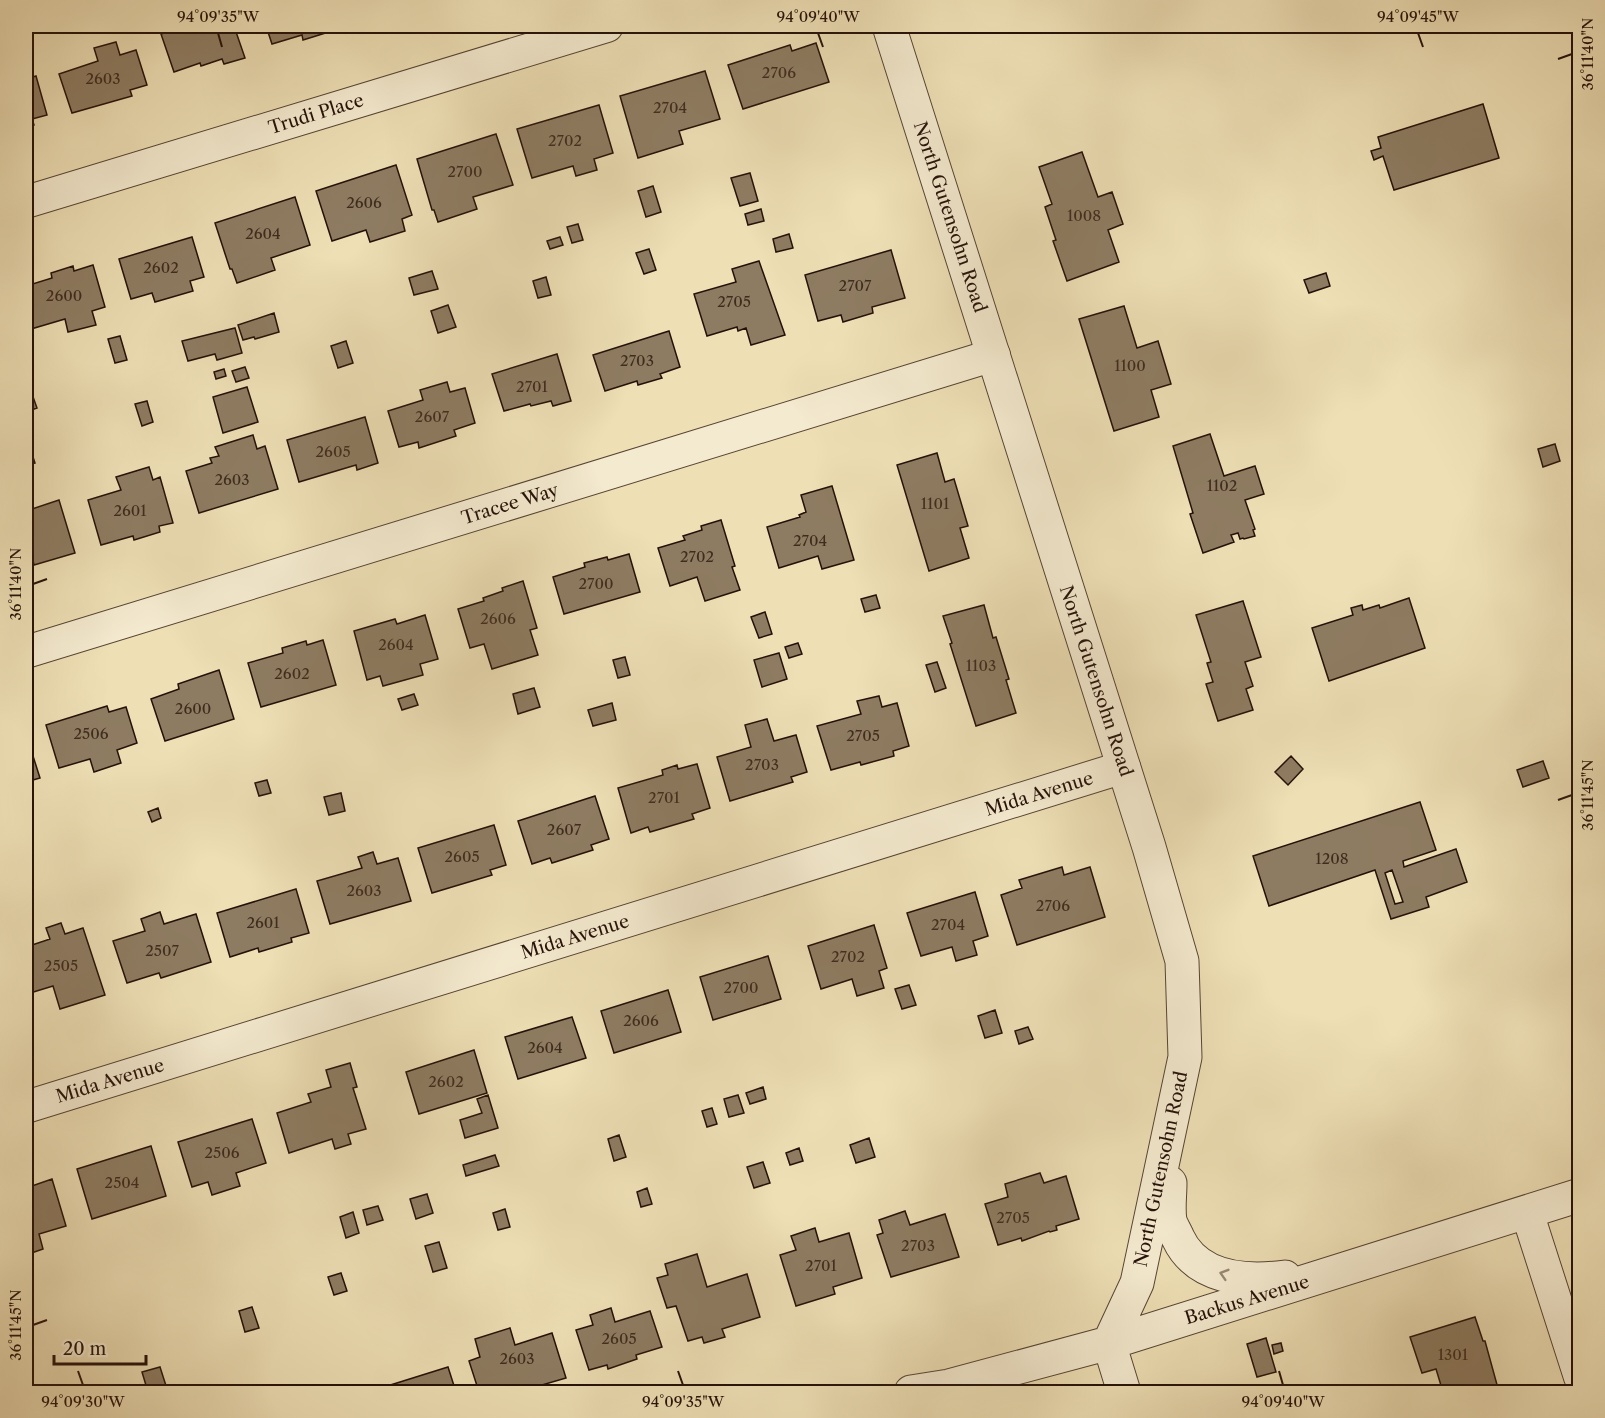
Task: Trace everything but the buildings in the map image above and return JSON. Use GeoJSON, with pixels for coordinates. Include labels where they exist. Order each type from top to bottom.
{"type":"FeatureCollection","features":[{"type":"Feature","properties":{"kind":"street","name":"Trudi Place"},"geometry":{"type":"LineString","coordinates":[[26,202],[607,26]]}},
{"type":"Feature","properties":{"kind":"street","name":"North Gutensohn Road"},"geometry":{"type":"LineString","coordinates":[[890,26],[1124,767],[1182,961],[1185,1057],[1137,1283],[1109,1343]]}},
{"type":"Feature","properties":{"kind":"street","name":"Tracee Way"},"geometry":{"type":"LineString","coordinates":[[26,652],[993,355]]}},
{"type":"Feature","properties":{"kind":"street","name":"Mida Avenue"},"geometry":{"type":"LineString","coordinates":[[26,1107],[1124,767]]}},
{"type":"Feature","properties":{"kind":"street"},"geometry":{"type":"LineString","coordinates":[[1170,1133],[1170,1221],[1182,1246],[1198,1263],[1224,1276],[1259,1281],[1344,1269]]}},
{"type":"Feature","properties":{"kind":"street","name":"Backus Avenue"},"geometry":{"type":"LineString","coordinates":[[911,1392],[949,1386],[1109,1343],[1580,1195]]}},
{"type":"Feature","properties":{"kind":"street"},"geometry":{"type":"LineString","coordinates":[[1527,1212],[1580,1377]]}},
{"type":"Feature","properties":{"kind":"street"},"geometry":{"type":"LineString","coordinates":[[1109,1343],[1124,1392]]}}]}
